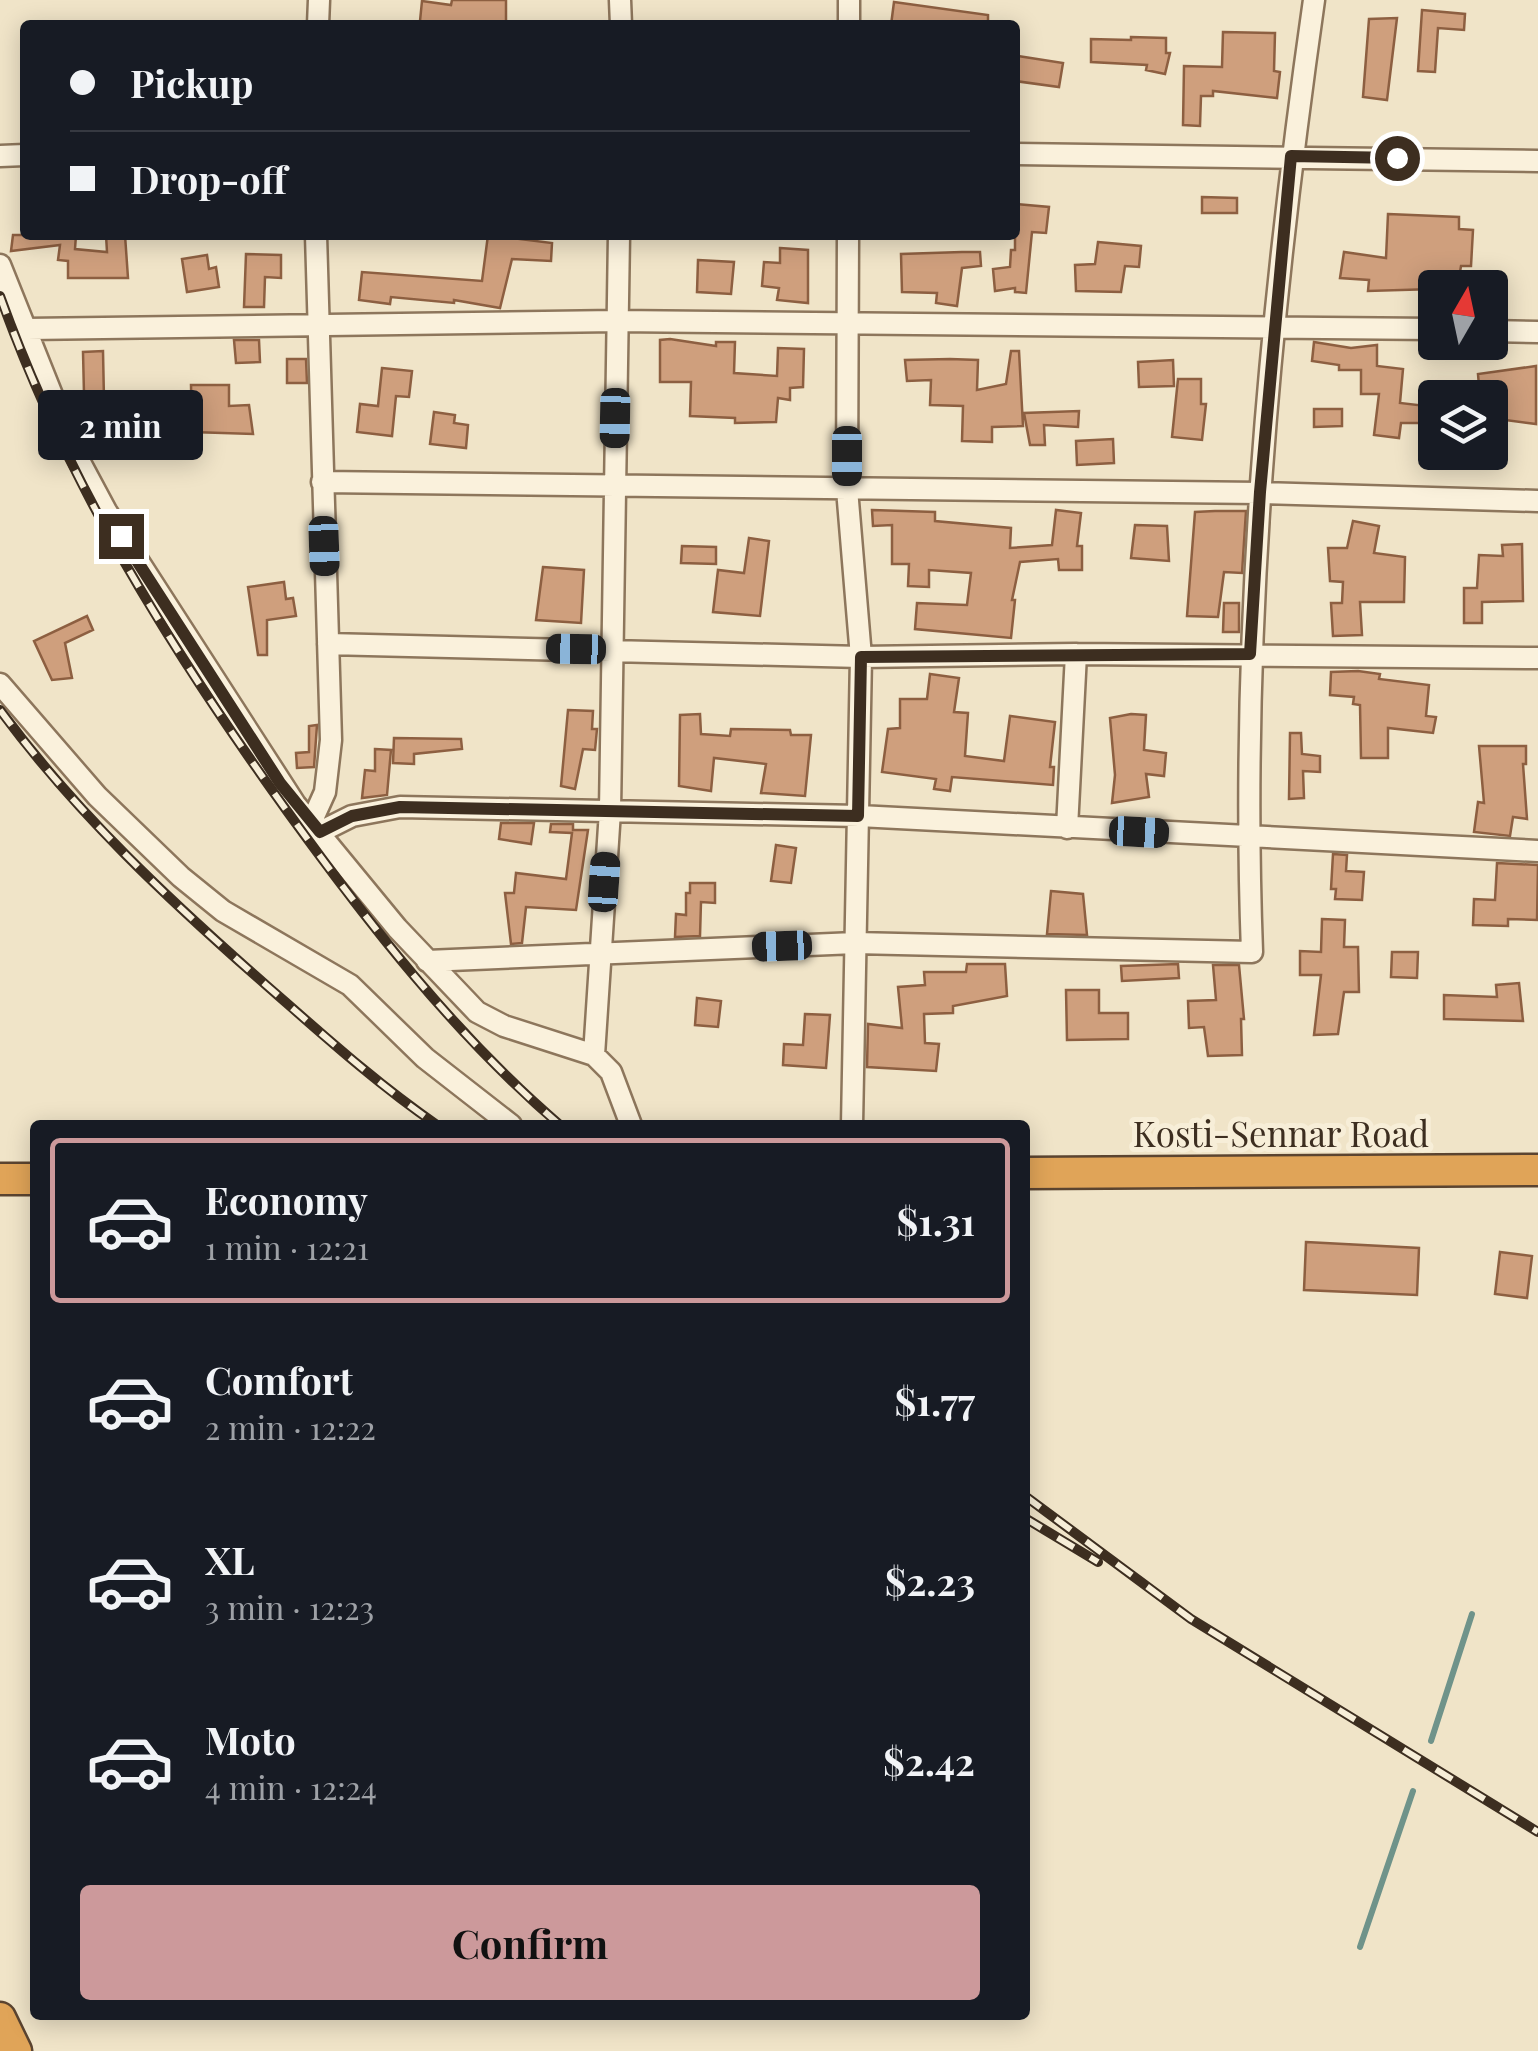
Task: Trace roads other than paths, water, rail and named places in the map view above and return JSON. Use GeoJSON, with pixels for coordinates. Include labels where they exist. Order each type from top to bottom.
{"type":"FeatureCollection","features":[{"type":"Feature","properties":{"kind":"highway","name":"Kosti-Sennar Road"},"geometry":{"type":"LineString","coordinates":[[1030,1173],[1538,1170]]}},
{"type":"Feature","properties":{"kind":"highway"},"geometry":{"type":"LineString","coordinates":[[0,2018],[16,2051]]}},
{"type":"Feature","properties":{"kind":"street"},"geometry":{"type":"LineString","coordinates":[[427,961],[855,943],[1252,952],[1248,838],[1250,654],[1260,492],[1291,156],[1314,0]]}},
{"type":"Feature","properties":{"kind":"street"},"geometry":{"type":"LineString","coordinates":[[1020,154],[1538,161]]}},
{"type":"Feature","properties":{"kind":"street"},"geometry":{"type":"LineString","coordinates":[[315,827],[330,764],[316,240]]}},
{"type":"Feature","properties":{"kind":"street"},"geometry":{"type":"LineString","coordinates":[[594,1055],[610,811],[619,240]]}},
{"type":"Feature","properties":{"kind":"street"},"geometry":{"type":"LineString","coordinates":[[848,240],[847,488],[861,657],[852,1120]]}},
{"type":"Feature","properties":{"kind":"street"},"geometry":{"type":"LineString","coordinates":[[0,265],[76,455],[106,511],[280,783],[427,961],[478,1012],[504,1026],[594,1055],[611,1072],[629,1120]]}},
{"type":"Feature","properties":{"kind":"street"},"geometry":{"type":"LineString","coordinates":[[27,329],[616,321],[1418,330]]}},
{"type":"Feature","properties":{"kind":"street"},"geometry":{"type":"LineString","coordinates":[[1508,331],[1538,332]]}},
{"type":"Feature","properties":{"kind":"street"},"geometry":{"type":"LineString","coordinates":[[322,482],[1260,492],[1538,501]]}},
{"type":"Feature","properties":{"kind":"street"},"geometry":{"type":"LineString","coordinates":[[328,644],[861,657],[1250,654],[1538,658]]}},
{"type":"Feature","properties":{"kind":"street"},"geometry":{"type":"LineString","coordinates":[[1067,828],[1076,654]]}},
{"type":"Feature","properties":{"kind":"street"},"geometry":{"type":"LineString","coordinates":[[0,684],[97,796],[181,877],[223,911],[350,985],[425,1058],[506,1120]]}},
{"type":"Feature","properties":{"kind":"street"},"geometry":{"type":"LineString","coordinates":[[315,827],[400,807],[610,811],[858,816],[1538,851]]}},
{"type":"Feature","properties":{"kind":"waterway"},"geometry":{"type":"LineString","coordinates":[[1431,1741],[1472,1614]]}},
{"type":"Feature","properties":{"kind":"waterway"},"geometry":{"type":"LineString","coordinates":[[1360,1947],[1413,1791]]}},
{"type":"Feature","properties":{"kind":"railway"},"geometry":{"type":"LineString","coordinates":[[0,296],[57,433],[90,499],[163,627],[244,750],[349,895],[414,976],[484,1054],[554,1120]]}},
{"type":"Feature","properties":{"kind":"railway"},"geometry":{"type":"LineString","coordinates":[[0,710],[60,785],[160,888],[329,1040],[430,1120]]}},
{"type":"Feature","properties":{"kind":"railway"},"geometry":{"type":"LineString","coordinates":[[1030,1500],[1191,1619],[1538,1832]]}},
{"type":"Feature","properties":{"kind":"railway"},"geometry":{"type":"LineString","coordinates":[[1030,1521],[1098,1562]]}}]}
